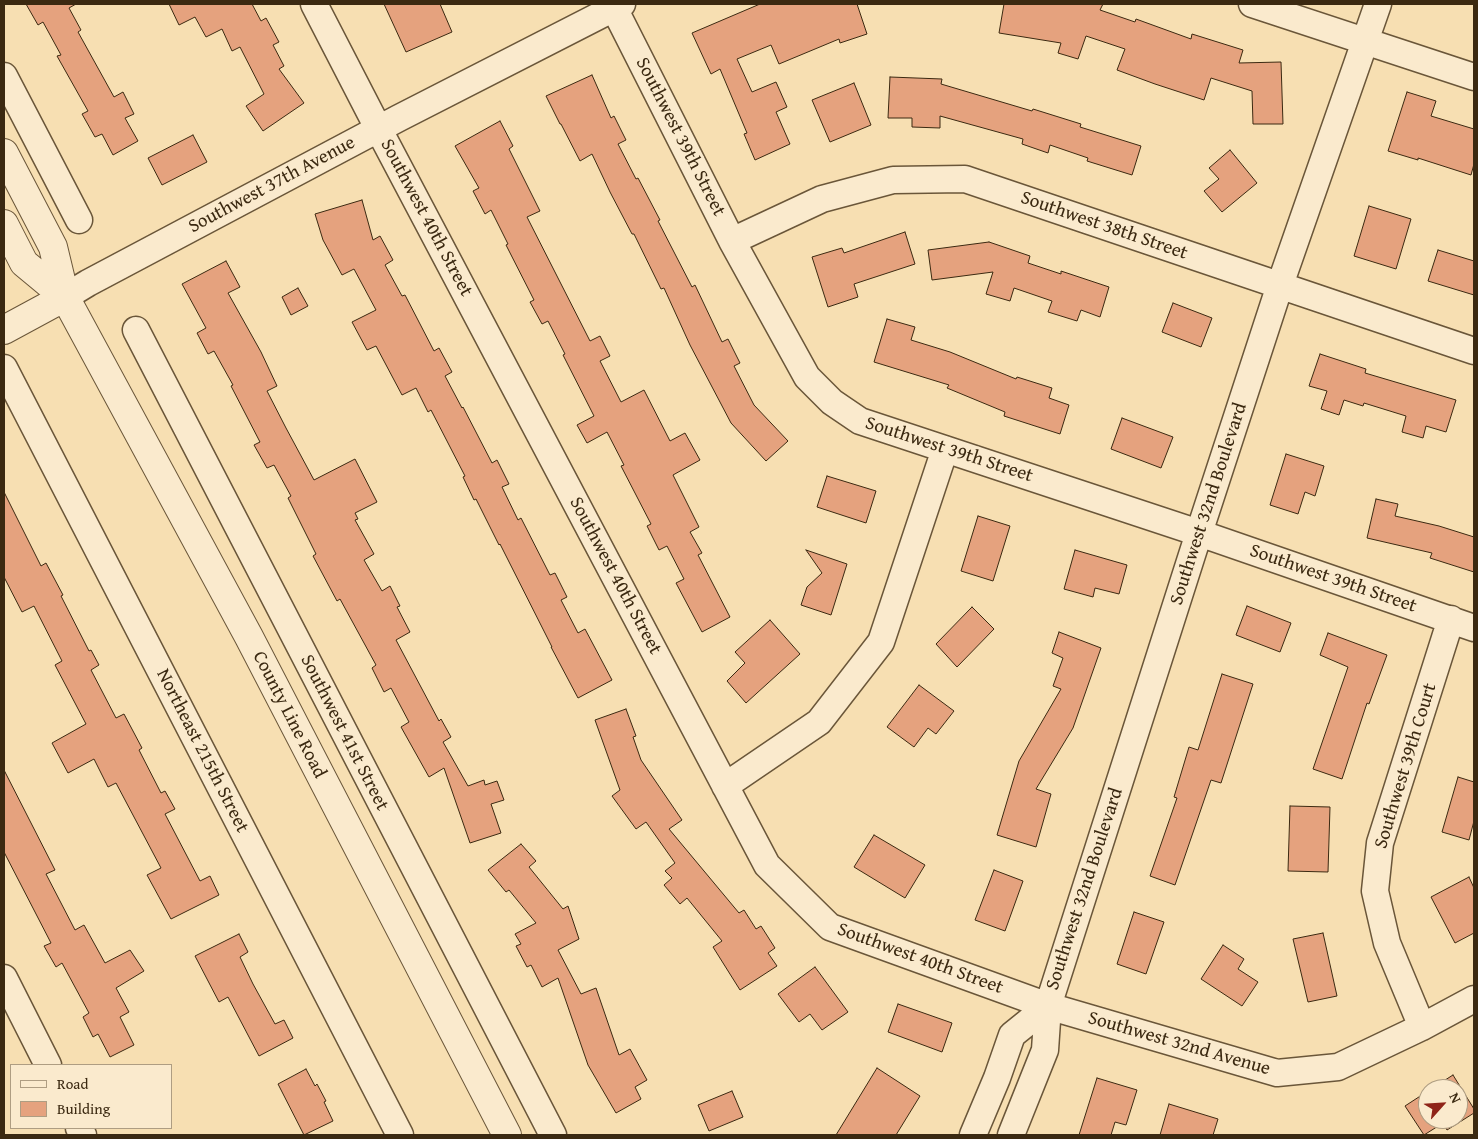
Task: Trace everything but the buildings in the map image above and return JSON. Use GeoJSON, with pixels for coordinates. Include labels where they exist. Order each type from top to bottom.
{"type":"FeatureCollection","features":[{"type":"Feature","properties":{"kind":"street","name":"Southwest 40th Street"},"geometry":{"type":"LineString","coordinates":[[314,4],[767,865],[830,927],[1048,1006]]}},
{"type":"Feature","properties":{"kind":"street"},"geometry":{"type":"LineString","coordinates":[[1252,4],[1474,77]]}},
{"type":"Feature","properties":{"kind":"street","name":"Southwest 32nd Boulevard"},"geometry":{"type":"LineString","coordinates":[[1011,1135],[1045,1050],[1048,1006],[1199,533],[1280,285],[1378,4]]}},
{"type":"Feature","properties":{"kind":"street","name":"Southwest 37th Avenue"},"geometry":{"type":"LineString","coordinates":[[65,297],[88,282],[378,128],[616,5]]}},
{"type":"Feature","properties":{"kind":"street","name":"Southwest 39th Street"},"geometry":{"type":"LineString","coordinates":[[616,5],[732,241],[807,377],[832,402],[860,421],[1199,533],[1463,624]]}},
{"type":"Feature","properties":{"kind":"street"},"geometry":{"type":"LineString","coordinates":[[4,76],[79,220]]}},
{"type":"Feature","properties":{"kind":"street","name":"County Line Road"},"geometry":{"type":"LineString","coordinates":[[4,153],[53,247],[65,297],[249,638],[507,1135]]}},
{"type":"Feature","properties":{"kind":"street","name":"Southwest 38th Street"},"geometry":{"type":"LineString","coordinates":[[732,241],[822,199],[893,180],[965,180],[1474,351]]}},
{"type":"Feature","properties":{"kind":"street","name":"County Line Road"},"geometry":{"type":"LineString","coordinates":[[4,224],[24,263],[65,297]]}},
{"type":"Feature","properties":{"kind":"street"},"geometry":{"type":"LineString","coordinates":[[4,330],[65,297]]}},
{"type":"Feature","properties":{"kind":"street","name":"Southwest 41st Street"},"geometry":{"type":"LineString","coordinates":[[136,330],[553,1135]]}},
{"type":"Feature","properties":{"kind":"street","name":"Northeast 215th Street"},"geometry":{"type":"LineString","coordinates":[[4,368],[400,1135]]}},
{"type":"Feature","properties":{"kind":"street"},"geometry":{"type":"LineString","coordinates":[[726,786],[819,722],[881,642],[945,448]]}},
{"type":"Feature","properties":{"kind":"street","name":"Southwest 39th Court"},"geometry":{"type":"LineString","coordinates":[[1422,1027],[1387,943],[1375,891],[1380,843],[1463,624]]}},
{"type":"Feature","properties":{"kind":"street"},"geometry":{"type":"LineString","coordinates":[[4,978],[47,1064]]}},
{"type":"Feature","properties":{"kind":"street","name":"Southwest 32nd Avenue"},"geometry":{"type":"LineString","coordinates":[[1048,1006],[1277,1073],[1338,1067],[1422,1027],[1474,999]]}},
{"type":"Feature","properties":{"kind":"street","name":"Southwest 32nd Boulevard"},"geometry":{"type":"LineString","coordinates":[[973,1135],[997,1078],[1012,1035],[1048,1006]]}}]}
